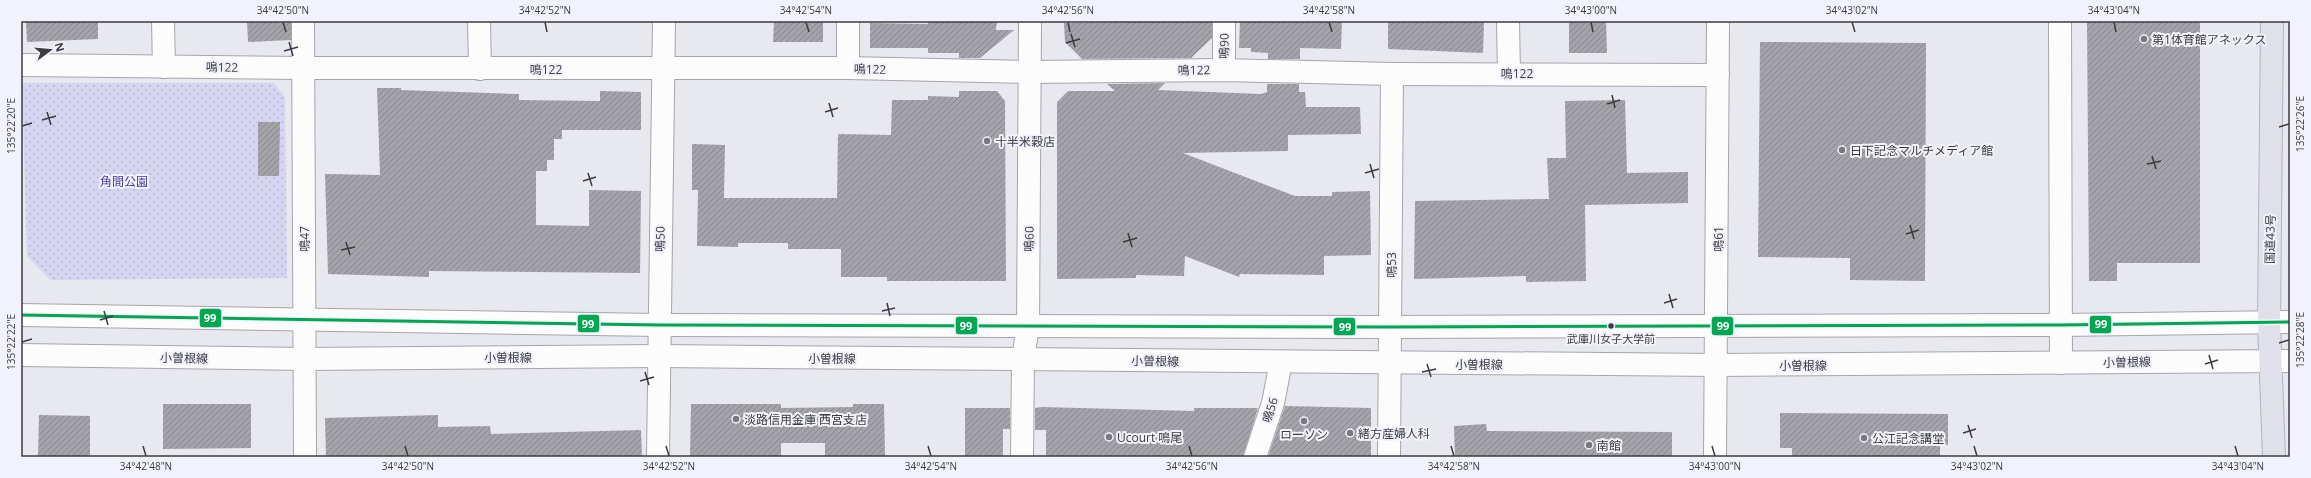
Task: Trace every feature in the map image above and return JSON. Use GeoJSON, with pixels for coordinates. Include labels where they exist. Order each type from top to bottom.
{"type":"FeatureCollection","features":[{"type":"Feature","properties":{"kind":"highway","name":"国道43号"},"geometry":{"type":"LineString","coordinates":[[2272,21],[2269,322],[2280,361],[2274,457]]}},
{"type":"Feature","properties":{"kind":"street"},"geometry":{"type":"LineString","coordinates":[[163,21],[164,67]]}},
{"type":"Feature","properties":{"kind":"street","name":"鳴47"},"geometry":{"type":"LineString","coordinates":[[303,21],[304,359],[306,457]]}},
{"type":"Feature","properties":{"kind":"street"},"geometry":{"type":"LineString","coordinates":[[479,21],[480,69]]}},
{"type":"Feature","properties":{"kind":"street","name":"鳴50"},"geometry":{"type":"LineString","coordinates":[[658,457],[658,325],[664,21]]}},
{"type":"Feature","properties":{"kind":"street"},"geometry":{"type":"LineString","coordinates":[[848,21],[848,68]]}},
{"type":"Feature","properties":{"kind":"street","name":"鳴60"},"geometry":{"type":"LineString","coordinates":[[1022,457],[1023,360],[1028,325],[1030,21]]}},
{"type":"Feature","properties":{"kind":"street","name":"鳴90"},"geometry":{"type":"LineString","coordinates":[[1224,21],[1224,70]]}},
{"type":"Feature","properties":{"kind":"street"},"geometry":{"type":"LineString","coordinates":[[1508,21],[1509,73]]}},
{"type":"Feature","properties":{"kind":"street","name":"鳴61"},"geometry":{"type":"LineString","coordinates":[[1715,457],[1718,21]]}},
{"type":"Feature","properties":{"kind":"street"},"geometry":{"type":"LineString","coordinates":[[2060,21],[2061,363]]}},
{"type":"Feature","properties":{"kind":"street","name":"鳴122"},"geometry":{"type":"LineString","coordinates":[[21,65],[480,69],[848,68],[1030,72],[1224,70],[1392,74],[1509,73],[1718,75]]}},
{"type":"Feature","properties":{"kind":"street","name":"鳴53"},"geometry":{"type":"LineString","coordinates":[[1389,457],[1388,363],[1390,327],[1392,74]]}},
{"type":"Feature","properties":{"kind":"street"},"geometry":{"type":"LineString","coordinates":[[21,315],[304,318],[658,325],[1390,327],[2060,325],[2290,322]]}},
{"type":"Feature","properties":{"kind":"street","name":"小曽根線"},"geometry":{"type":"LineString","coordinates":[[21,356],[304,359],[659,356],[1716,365],[2280,361]]}},
{"type":"Feature","properties":{"kind":"street","name":"鳴56"},"geometry":{"type":"LineString","coordinates":[[1255,457],[1273,403],[1281,362]]}},
{"type":"Feature","properties":{"kind":"green space","name":"角間公園"},"geometry":{"type":"Polygon","coordinates":[[[22,83],[274,83],[285,97],[287,278],[50,280],[27,256],[22,83]]]}},
{"type":"Feature","properties":{"kind":"building"},"geometry":{"type":"Polygon","coordinates":[[[26,21],[98,21],[98,39],[27,42],[26,21]]]}},
{"type":"Feature","properties":{"kind":"building"},"geometry":{"type":"Polygon","coordinates":[[[247,21],[291,21],[291,40],[248,42],[247,21]]]}},
{"type":"Feature","properties":{"kind":"building"},"geometry":{"type":"Polygon","coordinates":[[[774,21],[823,21],[823,42],[773,42],[774,21]]]}},
{"type":"Feature","properties":{"kind":"building"},"geometry":{"type":"Polygon","coordinates":[[[928,21],[997,21],[996,30],[1014,30],[980,58],[959,58],[959,53],[928,53],[928,48],[870,48],[870,23],[928,24],[928,21]]]}},
{"type":"Feature","properties":{"kind":"building"},"geometry":{"type":"Polygon","coordinates":[[[1212,21],[1212,38],[1191,58],[1082,59],[1065,42],[1064,23],[1212,21]]]}},
{"type":"Feature","properties":{"kind":"building"},"geometry":{"type":"Polygon","coordinates":[[[1240,21],[1342,21],[1341,49],[1300,48],[1300,59],[1268,59],[1268,53],[1251,52],[1251,48],[1239,48],[1240,21]]]}},
{"type":"Feature","properties":{"kind":"building"},"geometry":{"type":"Polygon","coordinates":[[[1388,21],[1484,21],[1483,53],[1388,49],[1388,21]]]}},
{"type":"Feature","properties":{"kind":"building"},"geometry":{"type":"Polygon","coordinates":[[[1569,21],[1606,21],[1607,53],[1569,53],[1569,21]]]}},
{"type":"Feature","properties":{"kind":"building"},"geometry":{"type":"Polygon","coordinates":[[[2087,21],[2200,21],[2200,263],[2117,263],[2117,281],[2089,281],[2087,21]]]}},
{"type":"Feature","properties":{"kind":"building","name":"日下記念マルチメディア館"},"geometry":{"type":"Polygon","coordinates":[[[1760,42],[1926,43],[1925,281],[1850,280],[1850,258],[1758,257],[1760,42]]]}},
{"type":"Feature","properties":{"kind":"building"},"geometry":{"type":"Polygon","coordinates":[[[1165,83],[1158,90],[1261,94],[1267,92],[1267,84],[1299,84],[1299,92],[1305,92],[1306,107],[1360,107],[1361,134],[1288,135],[1288,151],[1183,153],[1295,196],[1332,196],[1332,192],[1370,191],[1371,255],[1324,256],[1324,275],[1240,274],[1239,277],[1185,256],[1184,276],[1136,275],[1136,278],[1057,279],[1057,102],[1068,91],[1115,91],[1107,84],[1165,83]]]}},
{"type":"Feature","properties":{"kind":"building"},"geometry":{"type":"Polygon","coordinates":[[[377,88],[519,94],[519,100],[600,101],[600,91],[641,92],[641,130],[562,130],[562,139],[554,139],[554,160],[547,160],[547,171],[536,171],[536,225],[589,226],[589,190],[641,191],[640,273],[429,271],[429,277],[328,274],[325,174],[380,175],[377,88]]]}},
{"type":"Feature","properties":{"kind":"building"},"geometry":{"type":"Polygon","coordinates":[[[959,91],[997,91],[1005,101],[1006,281],[887,281],[887,277],[841,277],[841,249],[788,249],[788,243],[738,243],[738,247],[697,246],[698,190],[692,190],[692,144],[725,145],[724,198],[837,198],[838,134],[891,135],[892,100],[928,100],[928,96],[959,97],[959,91]]]}},
{"type":"Feature","properties":{"kind":"building"},"geometry":{"type":"Polygon","coordinates":[[[1625,100],[1627,173],[1688,172],[1688,203],[1585,205],[1586,281],[1526,282],[1526,276],[1414,279],[1415,201],[1549,199],[1547,158],[1566,158],[1565,101],[1625,100]]]}},
{"type":"Feature","properties":{"kind":"building"},"geometry":{"type":"Polygon","coordinates":[[[258,122],[280,122],[279,176],[258,176],[258,122]]]}},
{"type":"Feature","properties":{"kind":"building"},"geometry":{"type":"Polygon","coordinates":[[[163,404],[251,404],[251,448],[163,449],[163,404]]]}},
{"type":"Feature","properties":{"kind":"building"},"geometry":{"type":"Polygon","coordinates":[[[691,404],[781,404],[781,408],[853,407],[853,404],[884,404],[885,457],[825,457],[825,443],[781,443],[781,457],[690,457],[691,404]]]}},
{"type":"Feature","properties":{"kind":"building"},"geometry":{"type":"Polygon","coordinates":[[[1285,406],[1371,408],[1371,457],[1268,457],[1285,406]]]}},
{"type":"Feature","properties":{"kind":"building"},"geometry":{"type":"Polygon","coordinates":[[[965,408],[1010,408],[1010,429],[1003,429],[1003,457],[965,457],[965,408]]]}},
{"type":"Feature","properties":{"kind":"building"},"geometry":{"type":"Polygon","coordinates":[[[1035,408],[1194,411],[1194,408],[1258,408],[1243,457],[1046,457],[1046,430],[1035,430],[1035,408]]]}},
{"type":"Feature","properties":{"kind":"building"},"geometry":{"type":"Polygon","coordinates":[[[1780,413],[1948,414],[1948,445],[1940,445],[1940,457],[1792,457],[1792,448],[1780,448],[1780,413]]]}},
{"type":"Feature","properties":{"kind":"building"},"geometry":{"type":"Polygon","coordinates":[[[39,415],[90,416],[90,457],[38,457],[39,415]]]}},
{"type":"Feature","properties":{"kind":"building"},"geometry":{"type":"Polygon","coordinates":[[[438,415],[438,427],[490,426],[491,434],[641,430],[642,457],[326,457],[325,418],[438,415]]]}},
{"type":"Feature","properties":{"kind":"building","name":"南館"},"geometry":{"type":"Polygon","coordinates":[[[1486,424],[1487,431],[1672,432],[1672,457],[1455,457],[1454,426],[1486,424]]]}},
{"type":"Feature","properties":{"kind":"transit line","name":"99"},"geometry":{"type":"LineString","coordinates":[[21,315],[659,325],[1390,327],[2060,325],[2290,322]]}},
{"type":"Feature","properties":{"kind":"place","name":"第1体育館アネックス"},"geometry":{"type":"Point","coordinates":[2144,39]}},
{"type":"Feature","properties":{"kind":"place","name":"十半米穀店"},"geometry":{"type":"Point","coordinates":[987,141]}},
{"type":"Feature","properties":{"kind":"place","name":"日下記念マルチメディア館"},"geometry":{"type":"Point","coordinates":[1842,150]}},
{"type":"Feature","properties":{"kind":"place","name":"武庫川女子大学前"},"geometry":{"type":"Point","coordinates":[1611,326]}},
{"type":"Feature","properties":{"kind":"place","name":"淡路信用金庫 西宮支店"},"geometry":{"type":"Point","coordinates":[736,419]}},
{"type":"Feature","properties":{"kind":"place","name":"ローソン"},"geometry":{"type":"Point","coordinates":[1304,421]}},
{"type":"Feature","properties":{"kind":"place","name":"緒方産婦人科"},"geometry":{"type":"Point","coordinates":[1350,433]}},
{"type":"Feature","properties":{"kind":"place","name":"Ucourt 鳴尾"},"geometry":{"type":"Point","coordinates":[1109,437]}},
{"type":"Feature","properties":{"kind":"place","name":"公江記念講堂"},"geometry":{"type":"Point","coordinates":[1864,438]}},
{"type":"Feature","properties":{"kind":"place","name":"南館"},"geometry":{"type":"Point","coordinates":[1589,445]}}]}
